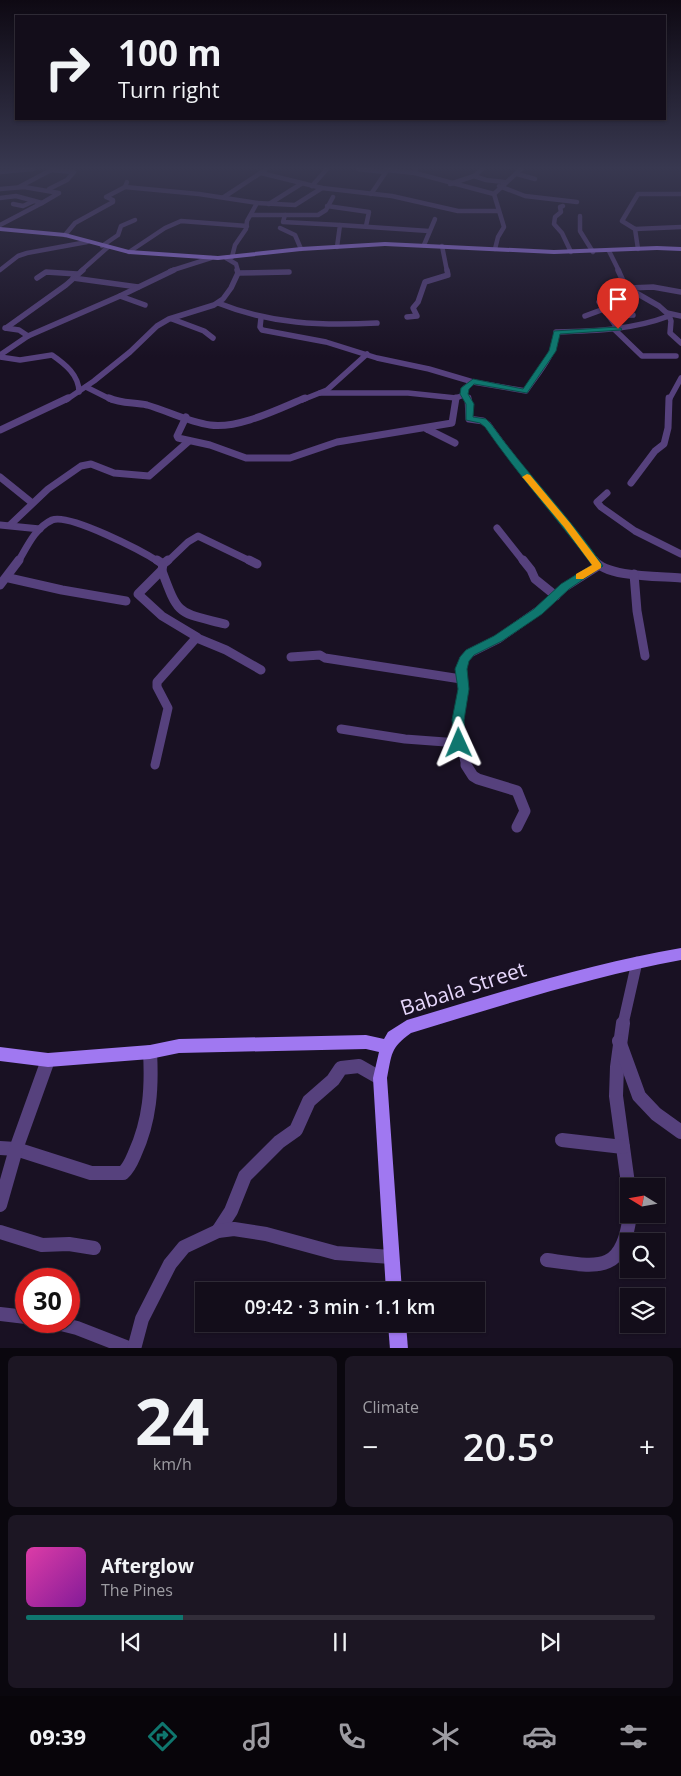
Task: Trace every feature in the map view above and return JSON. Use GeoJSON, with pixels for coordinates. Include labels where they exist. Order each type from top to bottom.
{"type":"FeatureCollection","features":[{"type":"Feature","properties":{"kind":"main road"},"geometry":{"type":"LineString","coordinates":[[35,232],[65,236],[129,252],[212,258],[229,258],[301,249],[385,244],[571,252],[681,249]]}},
{"type":"Feature","properties":{"kind":"main road","name":"Babala Street"},"geometry":{"type":"LineString","coordinates":[[393,1282],[380,1078],[388,1047],[398,1033],[421,1022],[492,1001],[637,962],[681,954]]}},
{"type":"Feature","properties":{"kind":"main road"},"geometry":{"type":"LineString","coordinates":[[0,1054],[48,1060],[150,1052],[179,1046],[366,1042],[388,1047]]}},
{"type":"Feature","properties":{"kind":"main road"},"geometry":{"type":"LineString","coordinates":[[398,1332],[399,1348]]}},
{"type":"Feature","properties":{"kind":"street"},"geometry":{"type":"LineString","coordinates":[[65,236],[68,232]]}},
{"type":"Feature","properties":{"kind":"street"},"geometry":{"type":"LineString","coordinates":[[3,328],[15,323],[75,276],[119,232]]}},
{"type":"Feature","properties":{"kind":"street"},"geometry":{"type":"LineString","coordinates":[[129,252],[160,232]]}},
{"type":"Feature","properties":{"kind":"street"},"geometry":{"type":"LineString","coordinates":[[0,430],[60,403],[79,392],[111,365],[132,351],[156,326],[218,303],[229,292],[238,273],[236,264],[229,258],[243,232]]}},
{"type":"Feature","properties":{"kind":"street"},"geometry":{"type":"LineString","coordinates":[[288,232],[295,235],[301,249]]}},
{"type":"Feature","properties":{"kind":"street"},"geometry":{"type":"LineString","coordinates":[[337,247],[339,232]]}},
{"type":"Feature","properties":{"kind":"street"},"geometry":{"type":"LineString","coordinates":[[424,245],[427,232]]}},
{"type":"Feature","properties":{"kind":"street"},"geometry":{"type":"LineString","coordinates":[[495,249],[496,241],[501,232]]}},
{"type":"Feature","properties":{"kind":"street"},"geometry":{"type":"LineString","coordinates":[[561,232],[571,252]]}},
{"type":"Feature","properties":{"kind":"street"},"geometry":{"type":"LineString","coordinates":[[581,232],[593,252]]}},
{"type":"Feature","properties":{"kind":"street"},"geometry":{"type":"LineString","coordinates":[[635,232],[638,249]]}},
{"type":"Feature","properties":{"kind":"street"},"geometry":{"type":"LineString","coordinates":[[0,270],[18,256],[26,253],[87,242]]}},
{"type":"Feature","properties":{"kind":"street"},"geometry":{"type":"LineString","coordinates":[[407,317],[417,316],[413,308],[418,302],[422,287],[426,281],[448,275],[442,246]]}},
{"type":"Feature","properties":{"kind":"street"},"geometry":{"type":"LineString","coordinates":[[609,251],[628,288],[656,304],[668,315],[671,320],[670,333],[681,343]]}},
{"type":"Feature","properties":{"kind":"street"},"geometry":{"type":"LineString","coordinates":[[0,356],[28,336],[120,296],[164,273],[212,258]]}},
{"type":"Feature","properties":{"kind":"street"},"geometry":{"type":"LineString","coordinates":[[37,278],[47,272],[138,287]]}},
{"type":"Feature","properties":{"kind":"street"},"geometry":{"type":"LineString","coordinates":[[238,273],[289,272]]}},
{"type":"Feature","properties":{"kind":"street"},"geometry":{"type":"LineString","coordinates":[[628,288],[653,287],[681,292]]}},
{"type":"Feature","properties":{"kind":"street"},"geometry":{"type":"LineString","coordinates":[[120,296],[144,305]]}},
{"type":"Feature","properties":{"kind":"street"},"geometry":{"type":"LineString","coordinates":[[599,302],[610,316],[616,329],[642,356],[676,356]]}},
{"type":"Feature","properties":{"kind":"street"},"geometry":{"type":"LineString","coordinates":[[218,303],[240,313],[261,318],[326,324],[377,322]]}},
{"type":"Feature","properties":{"kind":"street"},"geometry":{"type":"LineString","coordinates":[[585,316],[604,309]]}},
{"type":"Feature","properties":{"kind":"street"},"geometry":{"type":"LineString","coordinates":[[610,316],[633,315]]}},
{"type":"Feature","properties":{"kind":"street"},"geometry":{"type":"LineString","coordinates":[[261,318],[260,327],[262,330],[326,342],[473,382],[525,392],[552,351],[556,332],[616,329],[650,324],[668,315],[681,316]]}},
{"type":"Feature","properties":{"kind":"street"},"geometry":{"type":"LineString","coordinates":[[172,319],[204,331],[213,338]]}},
{"type":"Feature","properties":{"kind":"street"},"geometry":{"type":"LineString","coordinates":[[3,328],[23,332],[28,336]]}},
{"type":"Feature","properties":{"kind":"street"},"geometry":{"type":"LineString","coordinates":[[86,387],[115,401],[146,405],[213,426],[224,426],[320,393],[338,381],[367,354]]}},
{"type":"Feature","properties":{"kind":"street"},"geometry":{"type":"LineString","coordinates":[[0,356],[20,360],[52,355],[67,364],[77,383],[79,392]]}},
{"type":"Feature","properties":{"kind":"street"},"geometry":{"type":"LineString","coordinates":[[631,483],[655,451],[664,444],[668,428],[669,396],[681,378]]}},
{"type":"Feature","properties":{"kind":"street"},"geometry":{"type":"LineString","coordinates":[[473,382],[465,388],[464,394],[469,400],[469,419],[483,421],[488,425],[514,462],[567,525],[598,566],[615,572],[681,578]]}},
{"type":"Feature","properties":{"kind":"street"},"geometry":{"type":"LineString","coordinates":[[672,391],[681,394]]}},
{"type":"Feature","properties":{"kind":"street"},"geometry":{"type":"LineString","coordinates":[[320,393],[408,393],[456,398],[464,394]]}},
{"type":"Feature","properties":{"kind":"street"},"geometry":{"type":"LineString","coordinates":[[186,417],[177,436],[189,441],[210,445],[246,458],[290,458],[337,442],[426,429],[454,422],[456,398]]}},
{"type":"Feature","properties":{"kind":"street"},"geometry":{"type":"LineString","coordinates":[[426,429],[455,442]]}},
{"type":"Feature","properties":{"kind":"street"},"geometry":{"type":"LineString","coordinates":[[10,525],[31,502],[55,482],[85,464],[92,464],[98,468],[118,473],[149,476],[189,441]]}},
{"type":"Feature","properties":{"kind":"street"},"geometry":{"type":"LineString","coordinates":[[0,477],[31,502]]}},
{"type":"Feature","properties":{"kind":"street"},"geometry":{"type":"LineString","coordinates":[[607,493],[597,502],[605,512],[662,548],[681,554]]}},
{"type":"Feature","properties":{"kind":"street"},"geometry":{"type":"LineString","coordinates":[[0,585],[9,578],[40,529],[56,519],[68,520],[118,540],[162,567],[174,603],[185,614],[225,624]]}},
{"type":"Feature","properties":{"kind":"street"},"geometry":{"type":"LineString","coordinates":[[0,525],[40,529]]}},
{"type":"Feature","properties":{"kind":"street"},"geometry":{"type":"LineString","coordinates":[[497,528],[509,546],[531,570],[535,579],[556,596]]}},
{"type":"Feature","properties":{"kind":"street"},"geometry":{"type":"LineString","coordinates":[[257,564],[198,536],[188,542],[168,561],[138,594],[162,616],[195,634],[196,638],[226,650],[261,670]]}},
{"type":"Feature","properties":{"kind":"street"},"geometry":{"type":"LineString","coordinates":[[517,827],[525,811],[517,792],[478,779],[473,776],[466,766],[459,743],[458,720],[463,689],[461,669],[464,659],[470,653],[498,639],[538,612],[565,587],[598,566]]}},
{"type":"Feature","properties":{"kind":"street"},"geometry":{"type":"LineString","coordinates":[[634,574],[637,611],[645,656]]}},
{"type":"Feature","properties":{"kind":"street"},"geometry":{"type":"LineString","coordinates":[[9,578],[62,590],[126,601]]}},
{"type":"Feature","properties":{"kind":"street"},"geometry":{"type":"LineString","coordinates":[[154,765],[168,708],[156,687],[157,682],[196,638]]}},
{"type":"Feature","properties":{"kind":"street"},"geometry":{"type":"LineString","coordinates":[[291,657],[320,655],[325,658],[461,679]]}},
{"type":"Feature","properties":{"kind":"street"},"geometry":{"type":"LineString","coordinates":[[341,729],[404,739],[459,743]]}},
{"type":"Feature","properties":{"kind":"street"},"geometry":{"type":"LineString","coordinates":[[627,1178],[618,1117],[616,1083],[619,1041],[637,962]]}},
{"type":"Feature","properties":{"kind":"street"},"geometry":{"type":"LineString","coordinates":[[619,1041],[625,1050],[636,1089],[642,1098],[667,1122],[681,1132]]}},
{"type":"Feature","properties":{"kind":"street"},"geometry":{"type":"LineString","coordinates":[[0,1148],[16,1149],[91,1173],[123,1173],[127,1170],[144,1132],[150,1111],[153,1083],[150,1052]]}},
{"type":"Feature","properties":{"kind":"street"},"geometry":{"type":"LineString","coordinates":[[0,1205],[16,1149],[48,1060]]}},
{"type":"Feature","properties":{"kind":"street"},"geometry":{"type":"LineString","coordinates":[[218,1231],[231,1211],[244,1176],[279,1142],[296,1130],[309,1101],[333,1080],[341,1068],[359,1066],[380,1078]]}},
{"type":"Feature","properties":{"kind":"street"},"geometry":{"type":"LineString","coordinates":[[562,1140],[623,1147]]}},
{"type":"Feature","properties":{"kind":"street"},"geometry":{"type":"LineString","coordinates":[[547,1260],[597,1265],[620,1255],[629,1236],[630,1223]]}},
{"type":"Feature","properties":{"kind":"street"},"geometry":{"type":"LineString","coordinates":[[80,1329],[132,1348],[142,1319],[170,1264],[184,1247],[218,1231],[234,1229],[266,1234],[336,1253],[367,1257],[391,1257]]}},
{"type":"Feature","properties":{"kind":"street"},"geometry":{"type":"LineString","coordinates":[[0,1232],[42,1245],[69,1244],[94,1248]]}},
{"type":"Feature","properties":{"kind":"street"},"geometry":{"type":"LineString","coordinates":[[0,1314],[15,1316]]}},
{"type":"Feature","properties":{"kind":"slow traffic"},"geometry":{"type":"LineString","coordinates":[[527,477],[598,566],[579,577]]}},
{"type":"Feature","properties":{"kind":"route"},"geometry":{"type":"LineString","coordinates":[[459,743],[458,720],[463,689],[461,669],[464,659],[470,653],[498,639],[538,612],[565,587],[598,566],[538,489],[514,462],[488,425],[483,421],[468,418],[470,404],[464,394],[465,388],[473,382],[525,392],[552,351],[556,343],[556,332],[591,332],[618,329]]}}]}
